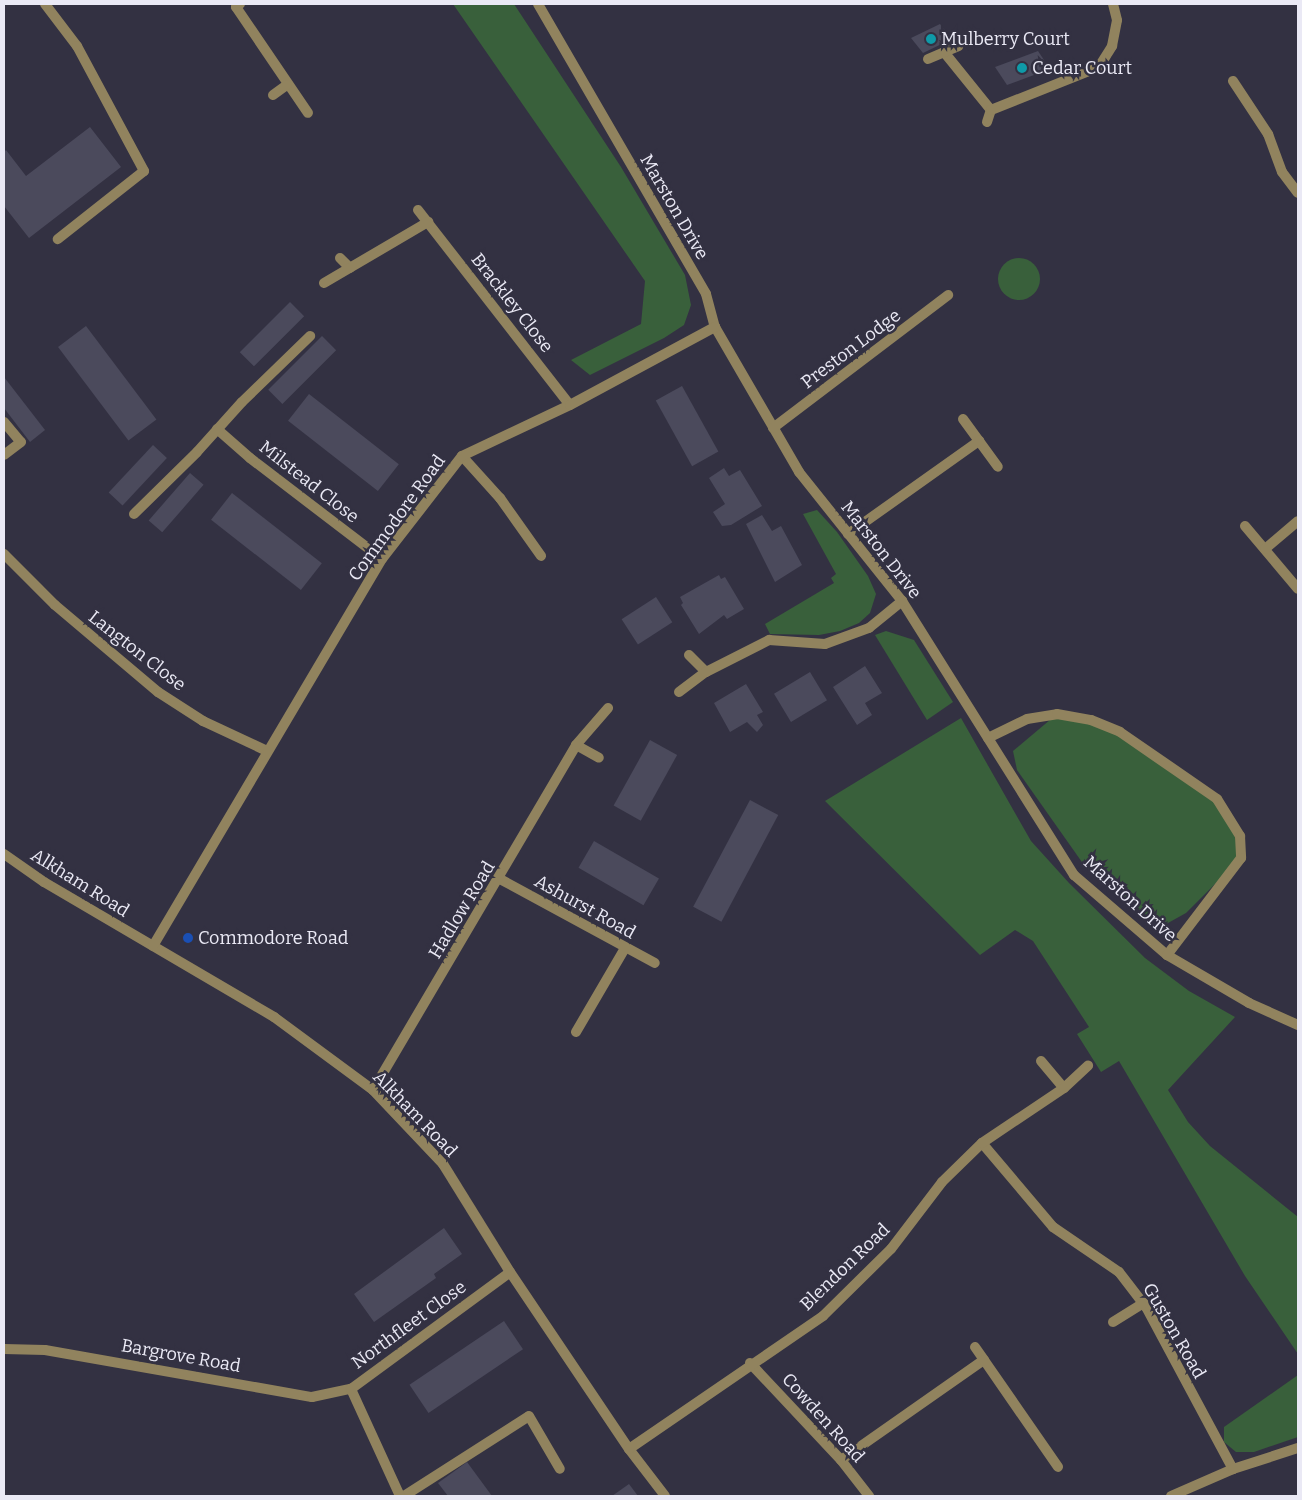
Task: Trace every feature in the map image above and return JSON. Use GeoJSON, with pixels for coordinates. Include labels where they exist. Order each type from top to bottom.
{"type":"FeatureCollection","features":[{"type":"Feature","properties":{"kind":"street"},"geometry":{"type":"LineString","coordinates":[[45,4],[77,46],[144,171],[58,239]]}},
{"type":"Feature","properties":{"kind":"street","name":"Marston Drive"},"geometry":{"type":"LineString","coordinates":[[538,4],[706,294],[715,327],[799,472],[902,601],[1074,875],[1167,955],[1249,1003],[1298,1025]]}},
{"type":"Feature","properties":{"kind":"street"},"geometry":{"type":"LineString","coordinates":[[987,122],[992,110],[1099,67],[1112,46],[1117,20],[1113,4]]}},
{"type":"Feature","properties":{"kind":"street"},"geometry":{"type":"LineString","coordinates":[[237,5],[287,85],[308,113]]}},
{"type":"Feature","properties":{"kind":"street"},"geometry":{"type":"LineString","coordinates":[[928,59],[958,46]]}},
{"type":"Feature","properties":{"kind":"street"},"geometry":{"type":"LineString","coordinates":[[944,52],[992,110]]}},
{"type":"Feature","properties":{"kind":"street"},"geometry":{"type":"LineString","coordinates":[[1233,81],[1268,134],[1282,172],[1298,192]]}},
{"type":"Feature","properties":{"kind":"street"},"geometry":{"type":"LineString","coordinates":[[274,95],[287,85]]}},
{"type":"Feature","properties":{"kind":"street","name":"Brackley Close"},"geometry":{"type":"LineString","coordinates":[[418,210],[570,404]]}},
{"type":"Feature","properties":{"kind":"street"},"geometry":{"type":"LineString","coordinates":[[324,283],[428,222]]}},
{"type":"Feature","properties":{"kind":"street"},"geometry":{"type":"LineString","coordinates":[[340,258],[350,268]]}},
{"type":"Feature","properties":{"kind":"street","name":"Preston Lodge"},"geometry":{"type":"LineString","coordinates":[[773,428],[948,295]]}},
{"type":"Feature","properties":{"kind":"street","name":"Commodore Road"},"geometry":{"type":"LineString","coordinates":[[153,946],[382,559],[462,456],[570,404],[715,327]]}},
{"type":"Feature","properties":{"kind":"street"},"geometry":{"type":"LineString","coordinates":[[134,514],[197,452],[242,402],[310,336]]}},
{"type":"Feature","properties":{"kind":"street"},"geometry":{"type":"LineString","coordinates":[[963,419],[998,467]]}},
{"type":"Feature","properties":{"kind":"street"},"geometry":{"type":"LineString","coordinates":[[4,422],[20,442],[4,455]]}},
{"type":"Feature","properties":{"kind":"street","name":"Milstead Close"},"geometry":{"type":"LineString","coordinates":[[217,429],[250,458],[382,559]]}},
{"type":"Feature","properties":{"kind":"street"},"geometry":{"type":"LineString","coordinates":[[848,534],[979,441]]}},
{"type":"Feature","properties":{"kind":"street"},"geometry":{"type":"LineString","coordinates":[[462,456],[500,498],[541,556]]}},
{"type":"Feature","properties":{"kind":"street"},"geometry":{"type":"LineString","coordinates":[[1265,549],[1298,521]]}},
{"type":"Feature","properties":{"kind":"street"},"geometry":{"type":"LineString","coordinates":[[1246,526],[1298,589]]}},
{"type":"Feature","properties":{"kind":"street","name":"Langton Close"},"geometry":{"type":"LineString","coordinates":[[4,554],[55,605],[158,692],[203,721],[267,751]]}},
{"type":"Feature","properties":{"kind":"street"},"geometry":{"type":"LineString","coordinates":[[679,692],[706,672],[769,640],[825,644],[869,628],[902,601]]}},
{"type":"Feature","properties":{"kind":"street"},"geometry":{"type":"LineString","coordinates":[[689,655],[706,672]]}},
{"type":"Feature","properties":{"kind":"street","name":"Hadlow Road"},"geometry":{"type":"LineString","coordinates":[[373,1090],[500,879],[576,745],[608,708]]}},
{"type":"Feature","properties":{"kind":"street"},"geometry":{"type":"LineString","coordinates":[[988,738],[1027,719],[1057,714],[1091,720],[1120,732],[1217,799],[1240,836],[1241,858],[1167,955]]}},
{"type":"Feature","properties":{"kind":"street"},"geometry":{"type":"LineString","coordinates":[[576,745],[599,758]]}},
{"type":"Feature","properties":{"kind":"street","name":"Alkham Road"},"geometry":{"type":"LineString","coordinates":[[4,854],[44,882],[274,1018],[373,1090],[443,1164],[510,1272],[629,1450],[665,1496]]}},
{"type":"Feature","properties":{"kind":"street","name":"Ashurst Road"},"geometry":{"type":"LineString","coordinates":[[500,879],[655,963]]}},
{"type":"Feature","properties":{"kind":"street"},"geometry":{"type":"LineString","coordinates":[[576,1032],[625,948]]}},
{"type":"Feature","properties":{"kind":"street"},"geometry":{"type":"LineString","coordinates":[[1041,1061],[1064,1088]]}},
{"type":"Feature","properties":{"kind":"street","name":"Blendon Road"},"geometry":{"type":"LineString","coordinates":[[629,1450],[750,1363],[823,1316],[892,1249],[942,1182],[982,1143],[1064,1088],[1088,1066]]}},
{"type":"Feature","properties":{"kind":"street","name":"Guston Road"},"geometry":{"type":"LineString","coordinates":[[982,1143],[1053,1227],[1119,1272],[1143,1303],[1233,1469]]}},
{"type":"Feature","properties":{"kind":"street","name":"Northfleet Close"},"geometry":{"type":"LineString","coordinates":[[400,1496],[351,1389],[510,1272]]}},
{"type":"Feature","properties":{"kind":"street"},"geometry":{"type":"LineString","coordinates":[[1114,1322],[1143,1303]]}},
{"type":"Feature","properties":{"kind":"street"},"geometry":{"type":"LineString","coordinates":[[976,1347],[1058,1467]]}},
{"type":"Feature","properties":{"kind":"street","name":"Bargrove Road"},"geometry":{"type":"LineString","coordinates":[[4,1349],[45,1350],[312,1397],[351,1389]]}},
{"type":"Feature","properties":{"kind":"street"},"geometry":{"type":"LineString","coordinates":[[842,1460],[984,1360]]}},
{"type":"Feature","properties":{"kind":"street","name":"Cowden Road"},"geometry":{"type":"LineString","coordinates":[[750,1363],[842,1460],[869,1496]]}},
{"type":"Feature","properties":{"kind":"street"},"geometry":{"type":"LineString","coordinates":[[404,1496],[529,1416],[560,1469]]}},
{"type":"Feature","properties":{"kind":"street"},"geometry":{"type":"LineString","coordinates":[[1171,1496],[1233,1469],[1298,1448]]}},
{"type":"Feature","properties":{"kind":"green space"},"geometry":{"type":"Polygon","coordinates":[[[453,4],[514,4],[621,167],[685,275],[691,305],[684,325],[664,338],[590,375],[571,360],[641,324],[645,281],[453,4]]]}},
{"type":"Feature","properties":{"kind":"green space"},"geometry":{"type":"Polygon","coordinates":[[[1019,258],[1034,264],[1040,279],[1034,294],[1019,300],[1004,294],[998,279],[1004,264],[1019,258]]]}},
{"type":"Feature","properties":{"kind":"green space"},"geometry":{"type":"Polygon","coordinates":[[[817,510],[837,532],[868,576],[876,594],[870,613],[859,623],[840,631],[819,635],[770,634],[765,624],[834,583],[831,578],[836,574],[803,514],[817,510]]]}},
{"type":"Feature","properties":{"kind":"green space"},"geometry":{"type":"Polygon","coordinates":[[[886,631],[914,640],[953,702],[927,720],[875,635],[886,631]]]}},
{"type":"Feature","properties":{"kind":"green space"},"geometry":{"type":"Polygon","coordinates":[[[1057,714],[1120,732],[1217,799],[1230,816],[1241,858],[1186,913],[1159,928],[1136,914],[1084,865],[1017,770],[1013,751],[1057,714]]]}},
{"type":"Feature","properties":{"kind":"green space"},"geometry":{"type":"Polygon","coordinates":[[[961,718],[1031,841],[1069,883],[1145,958],[1189,991],[1235,1017],[1168,1090],[1188,1122],[1210,1146],[1298,1217],[1298,1354],[1245,1276],[1119,1061],[1101,1072],[1077,1034],[1089,1027],[1033,941],[1015,930],[980,955],[825,801],[961,718]]]}},
{"type":"Feature","properties":{"kind":"green space"},"geometry":{"type":"Polygon","coordinates":[[[1298,1375],[1298,1437],[1254,1452],[1236,1452],[1224,1442],[1224,1427],[1298,1375]]]}},
{"type":"Feature","properties":{"kind":"building","name":"Mulberry Court"},"geometry":{"type":"Polygon","coordinates":[[[940,24],[952,39],[923,53],[911,38],[940,24]]]}},
{"type":"Feature","properties":{"kind":"building","name":"Cedar Court"},"geometry":{"type":"Polygon","coordinates":[[[1038,51],[1050,69],[1007,85],[995,67],[1038,51]]]}},
{"type":"Feature","properties":{"kind":"building"},"geometry":{"type":"Polygon","coordinates":[[[90,127],[121,167],[29,238],[4,206],[4,152],[6,150],[26,176],[90,127]]]}},
{"type":"Feature","properties":{"kind":"building"},"geometry":{"type":"Polygon","coordinates":[[[290,302],[304,316],[254,366],[240,352],[290,302]]]}},
{"type":"Feature","properties":{"kind":"building"},"geometry":{"type":"Polygon","coordinates":[[[86,326],[156,419],[128,441],[58,347],[86,326]]]}},
{"type":"Feature","properties":{"kind":"building"},"geometry":{"type":"Polygon","coordinates":[[[322,336],[336,350],[282,404],[268,390],[322,336]]]}},
{"type":"Feature","properties":{"kind":"building"},"geometry":{"type":"Polygon","coordinates":[[[4,377],[45,430],[30,442],[4,408],[4,377]]]}},
{"type":"Feature","properties":{"kind":"building"},"geometry":{"type":"Polygon","coordinates":[[[682,386],[718,452],[692,466],[656,401],[682,386]]]}},
{"type":"Feature","properties":{"kind":"building"},"geometry":{"type":"Polygon","coordinates":[[[309,394],[399,464],[378,491],[288,421],[309,394]]]}},
{"type":"Feature","properties":{"kind":"building"},"geometry":{"type":"Polygon","coordinates":[[[153,445],[167,458],[123,505],[109,493],[153,445]]]}},
{"type":"Feature","properties":{"kind":"building"},"geometry":{"type":"Polygon","coordinates":[[[724,468],[729,476],[740,470],[762,506],[731,525],[722,526],[713,512],[725,504],[709,478],[724,468]]]}},
{"type":"Feature","properties":{"kind":"building"},"geometry":{"type":"Polygon","coordinates":[[[190,473],[204,485],[162,532],[149,521],[190,473]]]}},
{"type":"Feature","properties":{"kind":"building"},"geometry":{"type":"Polygon","coordinates":[[[232,493],[322,563],[301,590],[211,520],[232,493]]]}},
{"type":"Feature","properties":{"kind":"building"},"geometry":{"type":"Polygon","coordinates":[[[762,515],[772,531],[781,526],[802,565],[775,582],[746,524],[762,515]]]}},
{"type":"Feature","properties":{"kind":"building"},"geometry":{"type":"Polygon","coordinates":[[[719,575],[721,579],[725,577],[744,609],[727,619],[724,615],[699,634],[681,605],[683,603],[680,597],[719,575]]]}},
{"type":"Feature","properties":{"kind":"building"},"geometry":{"type":"Polygon","coordinates":[[[656,597],[672,622],[638,644],[622,619],[656,597]]]}},
{"type":"Feature","properties":{"kind":"building"},"geometry":{"type":"Polygon","coordinates":[[[865,666],[882,693],[865,703],[872,715],[857,725],[833,687],[865,666]]]}},
{"type":"Feature","properties":{"kind":"building"},"geometry":{"type":"Polygon","coordinates":[[[810,672],[827,700],[791,722],[774,694],[810,672]]]}},
{"type":"Feature","properties":{"kind":"building"},"geometry":{"type":"Polygon","coordinates":[[[746,684],[763,712],[757,715],[763,725],[757,732],[747,722],[730,732],[714,703],[746,684]]]}},
{"type":"Feature","properties":{"kind":"building"},"geometry":{"type":"Polygon","coordinates":[[[650,740],[677,755],[641,821],[614,806],[650,740]]]}},
{"type":"Feature","properties":{"kind":"building"},"geometry":{"type":"Polygon","coordinates":[[[750,800],[778,815],[721,922],[693,907],[750,800]]]}},
{"type":"Feature","properties":{"kind":"building"},"geometry":{"type":"Polygon","coordinates":[[[594,841],[659,878],[643,905],[578,868],[594,841]]]}},
{"type":"Feature","properties":{"kind":"building"},"geometry":{"type":"Polygon","coordinates":[[[444,1228],[462,1254],[434,1274],[436,1278],[374,1322],[354,1294],[444,1228]]]}},
{"type":"Feature","properties":{"kind":"building"},"geometry":{"type":"Polygon","coordinates":[[[504,1321],[523,1349],[429,1413],[409,1385],[504,1321]]]}},
{"type":"Feature","properties":{"kind":"building"},"geometry":{"type":"Polygon","coordinates":[[[467,1462],[492,1496],[448,1496],[438,1483],[467,1462]]]}},
{"type":"Feature","properties":{"kind":"building"},"geometry":{"type":"Polygon","coordinates":[[[629,1484],[638,1496],[612,1496],[629,1484]]]}},
{"type":"Feature","properties":{"kind":"place","name":"Mulberry Court"},"geometry":{"type":"Point","coordinates":[931,39]}},
{"type":"Feature","properties":{"kind":"place","name":"Cedar Court"},"geometry":{"type":"Point","coordinates":[1022,68]}},
{"type":"Feature","properties":{"kind":"place","name":"Commodore Road"},"geometry":{"type":"Point","coordinates":[188,938]}}]}
